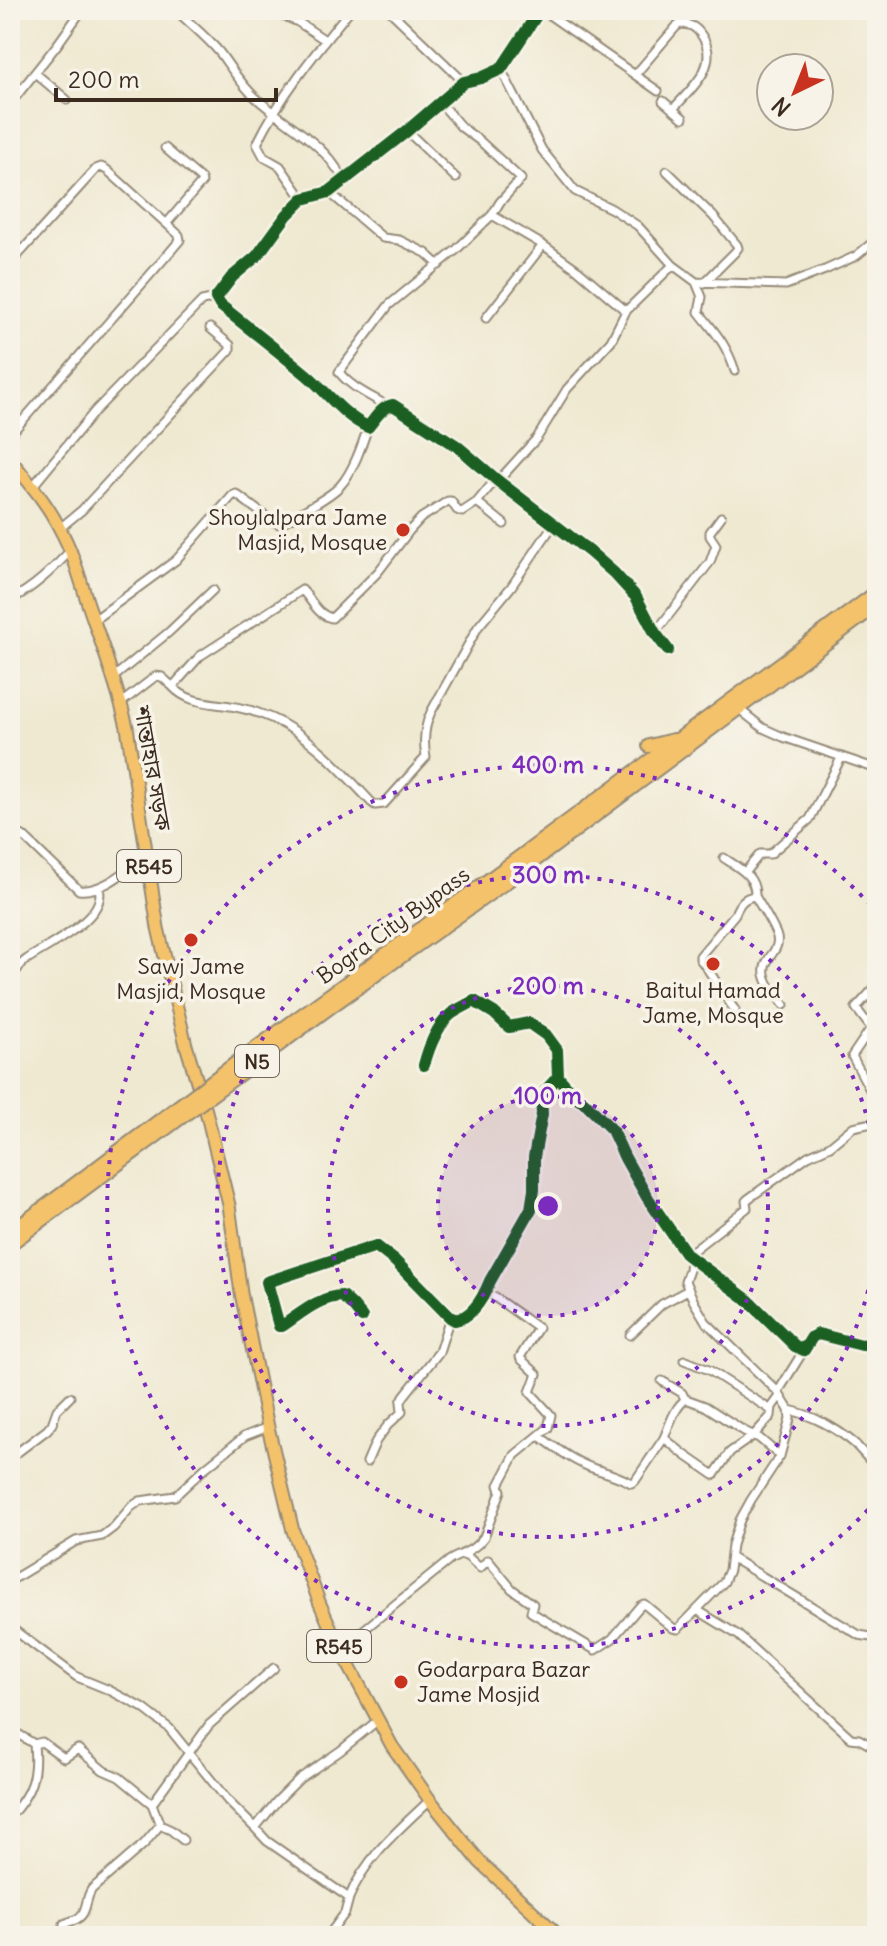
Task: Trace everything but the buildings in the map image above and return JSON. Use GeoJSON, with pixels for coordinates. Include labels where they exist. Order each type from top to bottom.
{"type":"FeatureCollection","features":[{"type":"Feature","properties":{"kind":"highway","name":"Bogra City Bypass"},"geometry":{"type":"LineString","coordinates":[[10,1233],[252,1051],[502,877],[680,738],[877,592]]}},
{"type":"Feature","properties":{"kind":"highway","name":"Bogra City Bypass"},"geometry":{"type":"LineString","coordinates":[[10,1244],[502,877],[877,605]]}},
{"type":"Feature","properties":{"kind":"highway"},"geometry":{"type":"LineString","coordinates":[[649,746],[680,738]]}},
{"type":"Feature","properties":{"kind":"main road","name":"শান্তাহার সড়ক"},"geometry":{"type":"LineString","coordinates":[[10,459],[33,486],[60,528],[121,703],[162,942],[228,1201],[241,1293],[268,1427]]}},
{"type":"Feature","properties":{"kind":"main road","name":"R545"},"geometry":{"type":"LineString","coordinates":[[268,1427],[293,1531],[320,1604],[377,1721],[430,1800],[480,1862],[559,1936]]}},
{"type":"Feature","properties":{"kind":"street"},"geometry":{"type":"LineString","coordinates":[[176,10],[218,51],[253,96],[312,139],[333,161],[344,180]]}},
{"type":"Feature","properties":{"kind":"street"},"geometry":{"type":"LineString","coordinates":[[252,10],[275,12],[298,22],[325,40]]}},
{"type":"Feature","properties":{"kind":"street"},"geometry":{"type":"LineString","coordinates":[[303,199],[280,166],[264,157],[257,144],[274,112],[350,10]]}},
{"type":"Feature","properties":{"kind":"street"},"geometry":{"type":"LineString","coordinates":[[389,10],[464,82]]}},
{"type":"Feature","properties":{"kind":"street"},"geometry":{"type":"LineString","coordinates":[[33,486],[95,411],[202,301],[216,298],[232,277],[257,256],[287,215],[303,199],[329,192],[464,82],[501,69],[541,10],[658,91]]}},
{"type":"Feature","properties":{"kind":"street"},"geometry":{"type":"LineString","coordinates":[[10,104],[80,11]]}},
{"type":"Feature","properties":{"kind":"street"},"geometry":{"type":"LineString","coordinates":[[635,75],[676,27],[680,24],[693,26],[709,51],[708,64],[701,77],[673,109]]}},
{"type":"Feature","properties":{"kind":"street"},"geometry":{"type":"LineString","coordinates":[[501,69],[542,150],[575,191],[638,226],[673,265],[700,283],[786,285],[856,256],[877,239]]}},
{"type":"Feature","properties":{"kind":"street"},"geometry":{"type":"LineString","coordinates":[[35,73],[67,100]]}},
{"type":"Feature","properties":{"kind":"street"},"geometry":{"type":"LineString","coordinates":[[663,101],[683,118]]}},
{"type":"Feature","properties":{"kind":"street"},"geometry":{"type":"LineString","coordinates":[[387,406],[340,376],[339,372],[389,305],[439,265],[492,215],[521,179],[461,127],[440,102]]}},
{"type":"Feature","properties":{"kind":"street"},"geometry":{"type":"LineString","coordinates":[[407,131],[456,178]]}},
{"type":"Feature","properties":{"kind":"street"},"geometry":{"type":"LineString","coordinates":[[165,148],[202,182],[167,223]]}},
{"type":"Feature","properties":{"kind":"street"},"geometry":{"type":"LineString","coordinates":[[10,264],[101,167],[167,223],[180,240],[10,435]]}},
{"type":"Feature","properties":{"kind":"street"},"geometry":{"type":"LineString","coordinates":[[667,171],[713,216],[738,248],[700,283]]}},
{"type":"Feature","properties":{"kind":"street"},"geometry":{"type":"LineString","coordinates":[[329,192],[383,238],[399,240],[426,253],[439,265]]}},
{"type":"Feature","properties":{"kind":"street"},"geometry":{"type":"LineString","coordinates":[[492,215],[578,270],[626,311]]}},
{"type":"Feature","properties":{"kind":"street"},"geometry":{"type":"LineString","coordinates":[[486,318],[543,245]]}},
{"type":"Feature","properties":{"kind":"street"},"geometry":{"type":"LineString","coordinates":[[172,686],[200,656],[302,590],[316,609],[332,618],[378,572],[421,518],[448,501],[462,512],[477,502],[537,438],[567,389],[611,341],[626,311],[673,265]]}},
{"type":"Feature","properties":{"kind":"street"},"geometry":{"type":"LineString","coordinates":[[700,283],[702,297],[699,312],[717,331],[735,371]]}},
{"type":"Feature","properties":{"kind":"street"},"geometry":{"type":"LineString","coordinates":[[216,298],[220,305],[308,376],[350,416],[368,427]]}},
{"type":"Feature","properties":{"kind":"street"},"geometry":{"type":"LineString","coordinates":[[60,528],[82,510],[230,350],[230,345],[210,328]]}},
{"type":"Feature","properties":{"kind":"street"},"geometry":{"type":"LineString","coordinates":[[94,620],[176,560],[232,496],[236,494],[279,524],[331,493],[342,485],[368,427],[387,406],[393,405],[457,446],[614,573],[636,597],[668,650]]}},
{"type":"Feature","properties":{"kind":"street"},"geometry":{"type":"LineString","coordinates":[[477,502],[504,524]]}},
{"type":"Feature","properties":{"kind":"street"},"geometry":{"type":"LineString","coordinates":[[655,633],[710,562],[716,545],[710,532],[721,517]]}},
{"type":"Feature","properties":{"kind":"street"},"geometry":{"type":"LineString","coordinates":[[121,703],[156,676],[162,677],[189,699],[238,707],[272,718],[320,749],[371,802],[384,804],[426,757],[425,724],[431,712],[478,627],[511,587],[553,525]]}},
{"type":"Feature","properties":{"kind":"street"},"geometry":{"type":"LineString","coordinates":[[10,600],[42,579],[70,551]]}},
{"type":"Feature","properties":{"kind":"street"},"geometry":{"type":"LineString","coordinates":[[114,677],[169,632],[213,590]]}},
{"type":"Feature","properties":{"kind":"street"},"geometry":{"type":"LineString","coordinates":[[744,713],[763,728],[783,737],[877,769]]}},
{"type":"Feature","properties":{"kind":"street"},"geometry":{"type":"LineString","coordinates":[[745,872],[760,854],[770,854],[810,819],[841,758]]}},
{"type":"Feature","properties":{"kind":"street"},"geometry":{"type":"LineString","coordinates":[[10,830],[23,836],[79,890],[99,888],[148,855]]}},
{"type":"Feature","properties":{"kind":"street"},"geometry":{"type":"LineString","coordinates":[[724,858],[753,881],[755,896],[777,937],[777,948],[767,958],[764,973],[784,1005]]}},
{"type":"Feature","properties":{"kind":"street"},"geometry":{"type":"LineString","coordinates":[[10,980],[23,962],[72,932],[95,909],[101,895],[99,888]]}},
{"type":"Feature","properties":{"kind":"street"},"geometry":{"type":"LineString","coordinates":[[735,1010],[700,956],[746,898],[755,896]]}},
{"type":"Feature","properties":{"kind":"street"},"geometry":{"type":"LineString","coordinates":[[877,985],[856,1008],[871,1028],[852,1056],[877,1103]]}},
{"type":"Feature","properties":{"kind":"street"},"geometry":{"type":"LineString","coordinates":[[424,1065],[430,1044],[441,1027],[452,1014],[474,1001],[509,1027],[529,1023],[546,1035],[557,1050],[558,1077],[612,1130],[647,1197],[689,1256],[748,1300],[795,1346],[804,1350]]}},
{"type":"Feature","properties":{"kind":"street"},"geometry":{"type":"LineString","coordinates":[[362,1317],[342,1296],[334,1296],[279,1326],[267,1282],[376,1246],[450,1317],[455,1320],[468,1316],[486,1291],[531,1209],[534,1157],[542,1114],[541,1097],[558,1077]]}},
{"type":"Feature","properties":{"kind":"street"},"geometry":{"type":"LineString","coordinates":[[689,1256],[747,1208],[748,1199],[775,1179],[837,1141],[853,1127],[877,1122]]}},
{"type":"Feature","properties":{"kind":"street"},"geometry":{"type":"LineString","coordinates":[[463,1555],[480,1568],[488,1560],[512,1589],[533,1604],[531,1612],[595,1650],[612,1639],[644,1604],[678,1629],[724,1582],[740,1520],[780,1456],[787,1434],[789,1410],[779,1394],[706,1322],[685,1281],[689,1256]]}},
{"type":"Feature","properties":{"kind":"street"},"geometry":{"type":"LineString","coordinates":[[630,1335],[662,1304],[688,1290]]}},
{"type":"Feature","properties":{"kind":"street"},"geometry":{"type":"LineString","coordinates":[[340,1649],[450,1560],[480,1543],[501,1491],[499,1485],[512,1460],[548,1428],[551,1415],[530,1392],[537,1374],[520,1357],[538,1328],[486,1291]]}},
{"type":"Feature","properties":{"kind":"street"},"geometry":{"type":"LineString","coordinates":[[367,1462],[376,1441],[402,1412],[404,1396],[439,1352],[450,1317]]}},
{"type":"Feature","properties":{"kind":"street"},"geometry":{"type":"LineString","coordinates":[[664,1438],[714,1475],[730,1452],[753,1436],[771,1416],[779,1394],[812,1337],[818,1334],[862,1345],[877,1337]]}},
{"type":"Feature","properties":{"kind":"street"},"geometry":{"type":"LineString","coordinates":[[684,1360],[709,1370],[771,1410]]}},
{"type":"Feature","properties":{"kind":"street"},"geometry":{"type":"LineString","coordinates":[[662,1381],[682,1393],[685,1399],[705,1406],[759,1438],[780,1456]]}},
{"type":"Feature","properties":{"kind":"street"},"geometry":{"type":"LineString","coordinates":[[10,1458],[47,1430],[57,1410],[70,1397]]}},
{"type":"Feature","properties":{"kind":"street"},"geometry":{"type":"LineString","coordinates":[[539,1436],[563,1454],[631,1483],[664,1438],[673,1415],[685,1399]]}},
{"type":"Feature","properties":{"kind":"street"},"geometry":{"type":"LineString","coordinates":[[789,1410],[827,1425],[854,1444],[877,1468]]}},
{"type":"Feature","properties":{"kind":"street"},"geometry":{"type":"LineString","coordinates":[[10,1581],[76,1541],[102,1536],[140,1501],[175,1496],[245,1436],[268,1427]]}},
{"type":"Feature","properties":{"kind":"street"},"geometry":{"type":"LineString","coordinates":[[732,1558],[859,1635],[877,1638]]}},
{"type":"Feature","properties":{"kind":"street"},"geometry":{"type":"LineString","coordinates":[[697,1610],[738,1635],[851,1738],[877,1749]]}},
{"type":"Feature","properties":{"kind":"street"},"geometry":{"type":"LineString","coordinates":[[10,1627],[77,1677],[143,1708],[169,1728],[228,1801],[267,1841],[349,1898]]}},
{"type":"Feature","properties":{"kind":"street"},"geometry":{"type":"LineString","coordinates":[[152,1804],[209,1725],[274,1668]]}},
{"type":"Feature","properties":{"kind":"street"},"geometry":{"type":"LineString","coordinates":[[255,1828],[299,1779],[377,1721]]}},
{"type":"Feature","properties":{"kind":"street"},"geometry":{"type":"LineString","coordinates":[[10,1729],[34,1744],[42,1742],[64,1758],[74,1750],[82,1751],[95,1764],[127,1783],[152,1804],[160,1825],[183,1840]]}},
{"type":"Feature","properties":{"kind":"street"},"geometry":{"type":"LineString","coordinates":[[10,1816],[23,1802],[33,1780],[36,1763],[34,1744]]}},
{"type":"Feature","properties":{"kind":"street"},"geometry":{"type":"LineString","coordinates":[[328,1936],[345,1913],[356,1881],[371,1861],[430,1800]]}},
{"type":"Feature","properties":{"kind":"street"},"geometry":{"type":"LineString","coordinates":[[64,1936],[64,1924],[81,1917],[92,1889],[144,1844],[160,1825]]}},
{"type":"Feature","properties":{"kind":"cycle path"},"geometry":{"type":"LineString","coordinates":[[540,10],[501,69],[464,82],[329,192],[303,199],[287,215],[257,256],[232,277],[216,298],[220,305],[307,375],[359,422],[368,427],[382,411],[393,405],[457,446],[614,573],[636,597],[668,650]]}},
{"type":"Feature","properties":{"kind":"cycle path"},"geometry":{"type":"LineString","coordinates":[[424,1065],[441,1025],[451,1014],[474,1001],[509,1027],[529,1023],[546,1035],[557,1050],[558,1077],[612,1130],[647,1197],[687,1255],[748,1300],[795,1346],[804,1350],[812,1337],[818,1334],[862,1345],[877,1337]]}},
{"type":"Feature","properties":{"kind":"cycle path"},"geometry":{"type":"LineString","coordinates":[[362,1317],[342,1296],[318,1303],[279,1326],[267,1282],[376,1246],[450,1317],[455,1320],[467,1315],[481,1299],[531,1209],[534,1157],[542,1114],[541,1097],[558,1077]]}},
{"type":"Feature","properties":{"kind":"place","name":"Shoylalpara Jame Masjid, Mosque"},"geometry":{"type":"Point","coordinates":[403,530]}},
{"type":"Feature","properties":{"kind":"place","name":"Sawj Jame Masjid, Mosque"},"geometry":{"type":"Point","coordinates":[191,940]}},
{"type":"Feature","properties":{"kind":"place","name":"Baitul Hamad Jame, Mosque"},"geometry":{"type":"Point","coordinates":[713,964]}},
{"type":"Feature","properties":{"kind":"place","name":"Godarpara Bazar Jame Mosjid"},"geometry":{"type":"Point","coordinates":[401,1682]}}]}
